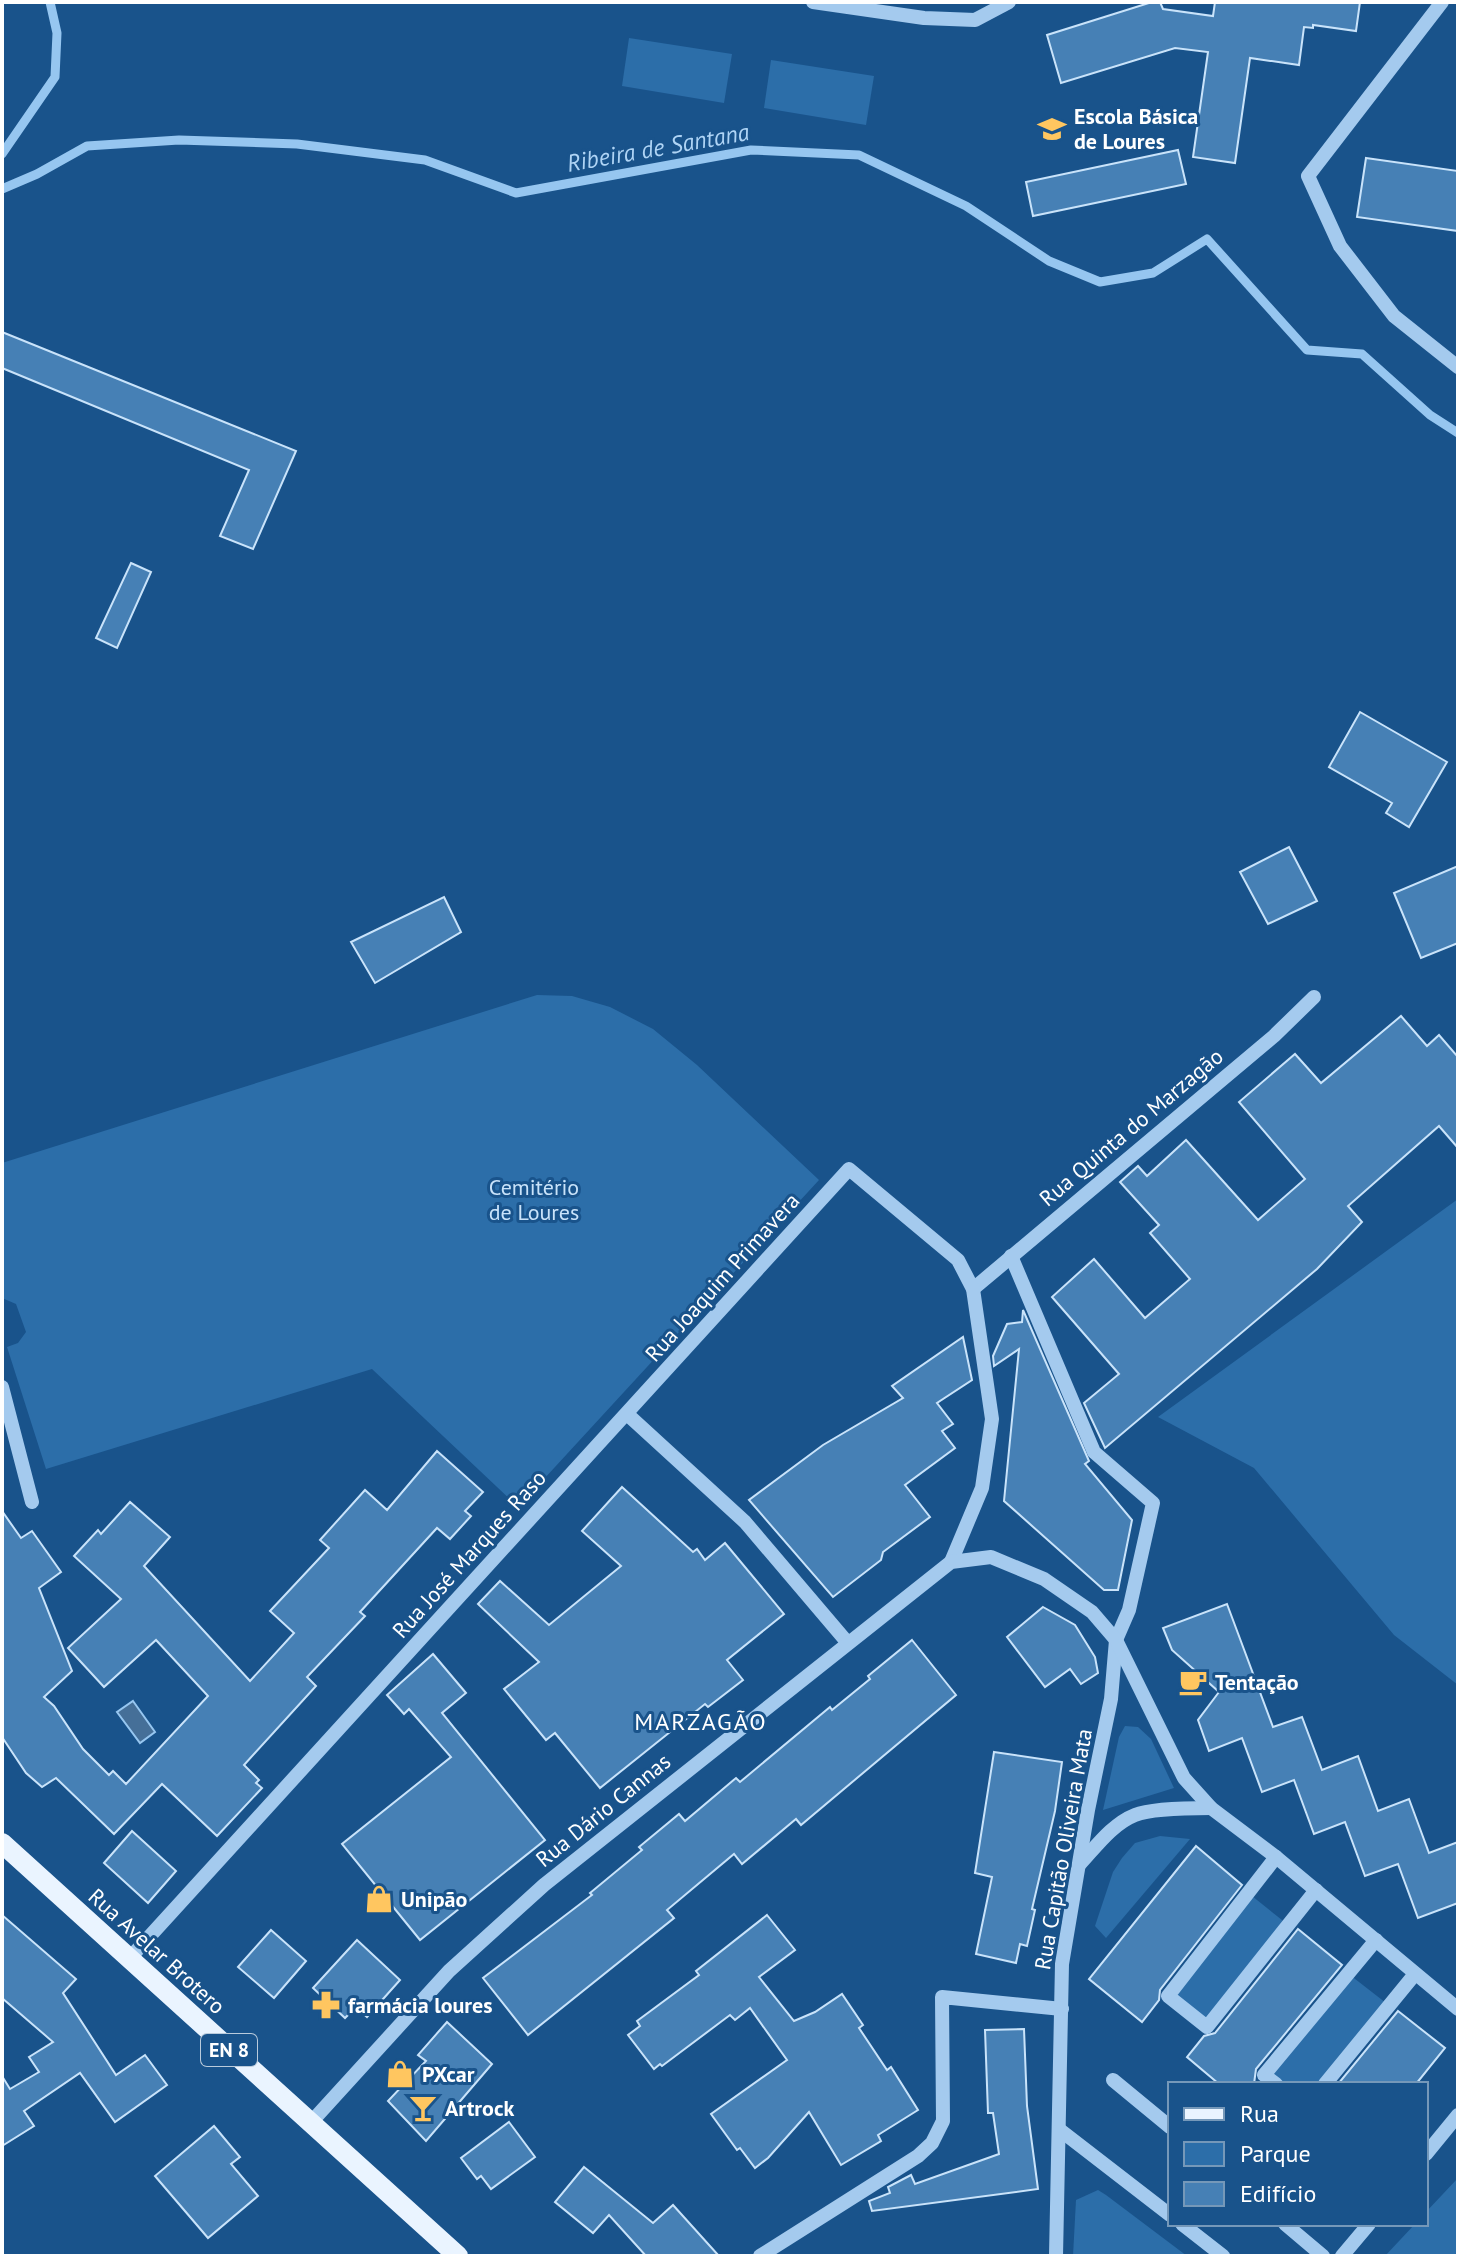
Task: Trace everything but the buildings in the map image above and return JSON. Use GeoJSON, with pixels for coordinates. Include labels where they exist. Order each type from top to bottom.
{"type":"FeatureCollection","features":[{"type":"Feature","properties":{"kind":"main road","name":"Rua Avelar Brotero"},"geometry":{"type":"LineString","coordinates":[[2,1843],[458,2256]]}},
{"type":"Feature","properties":{"kind":"street"},"geometry":{"type":"LineString","coordinates":[[813,2],[924,18],[975,20],[1009,2]]}},
{"type":"Feature","properties":{"kind":"street"},"geometry":{"type":"LineString","coordinates":[[1442,2],[1308,176],[1340,246],[1394,316],[1458,367]]}},
{"type":"Feature","properties":{"kind":"street","name":"Rua Quinta do Marzagão"},"geometry":{"type":"LineString","coordinates":[[973,1289],[1274,1036],[1314,997]]}},
{"type":"Feature","properties":{"kind":"street","name":"Rua Dário Cannas"},"geometry":{"type":"LineString","coordinates":[[309,2121],[449,1971],[544,1885],[951,1562],[982,1488],[992,1419],[973,1289],[958,1260],[849,1169]]}},
{"type":"Feature","properties":{"kind":"street","name":"Rua Joaquim Primavera"},"geometry":{"type":"LineString","coordinates":[[627,1414],[849,1169]]}},
{"type":"Feature","properties":{"kind":"street","name":"Rua Capitão Oliveira Mata"},"geometry":{"type":"LineString","coordinates":[[1011,1256],[1094,1452],[1153,1503],[1129,1610],[1116,1640],[1111,1699],[1062,1964],[1056,2256]]}},
{"type":"Feature","properties":{"kind":"street"},"geometry":{"type":"LineString","coordinates":[[2,1387],[32,1502]]}},
{"type":"Feature","properties":{"kind":"street"},"geometry":{"type":"LineString","coordinates":[[627,1414],[745,1522],[847,1642]]}},
{"type":"Feature","properties":{"kind":"street","name":"Rua José Marques Raso"},"geometry":{"type":"LineString","coordinates":[[129,1959],[627,1414]]}},
{"type":"Feature","properties":{"kind":"street"},"geometry":{"type":"LineString","coordinates":[[951,1562],[991,1557],[1044,1579],[1092,1612],[1116,1640],[1184,1778],[1211,1808],[1276,1857],[1458,2009]]}},
{"type":"Feature","properties":{"kind":"street"},"geometry":{"type":"LineString","coordinates":[[1079,1866],[1107,1834],[1135,1815],[1211,1808]]}},
{"type":"Feature","properties":{"kind":"street"},"geometry":{"type":"LineString","coordinates":[[1276,1857],[1168,1996],[1207,2027],[1316,1890]]}},
{"type":"Feature","properties":{"kind":"street"},"geometry":{"type":"LineString","coordinates":[[1273,2082],[1264,2075],[1376,1940]]}},
{"type":"Feature","properties":{"kind":"street"},"geometry":{"type":"LineString","coordinates":[[1327,2082],[1415,1974]]}},
{"type":"Feature","properties":{"kind":"street"},"geometry":{"type":"LineString","coordinates":[[760,2256],[918,2156],[932,2143],[943,2121],[942,1997],[1062,2009]]}},
{"type":"Feature","properties":{"kind":"street"},"geometry":{"type":"LineString","coordinates":[[1113,2080],[1168,2125]]}},
{"type":"Feature","properties":{"kind":"street"},"geometry":{"type":"LineString","coordinates":[[1428,2152],[1458,2115]]}},
{"type":"Feature","properties":{"kind":"street"},"geometry":{"type":"LineString","coordinates":[[1060,2130],[1168,2213]]}},
{"type":"Feature","properties":{"kind":"street"},"geometry":{"type":"LineString","coordinates":[[1185,2226],[1223,2256]]}},
{"type":"Feature","properties":{"kind":"street"},"geometry":{"type":"LineString","coordinates":[[1287,2226],[1323,2256]]}},
{"type":"Feature","properties":{"kind":"street"},"geometry":{"type":"LineString","coordinates":[[1342,2256],[1367,2226]]}},
{"type":"Feature","properties":{"kind":"green space"},"geometry":{"type":"Polygon","coordinates":[[[629,38],[732,54],[724,103],[622,86],[629,38]]]}},
{"type":"Feature","properties":{"kind":"green space"},"geometry":{"type":"Polygon","coordinates":[[[771,60],[874,76],[866,125],[764,108],[771,60]]]}},
{"type":"Feature","properties":{"kind":"green space","name":"Cemitério de Loures"},"geometry":{"type":"Polygon","coordinates":[[[537,995],[572,996],[610,1007],[653,1029],[697,1065],[819,1180],[532,1492],[516,1505],[372,1369],[46,1469],[7,1347],[18,1343],[26,1332],[16,1304],[2,1298],[2,1163],[537,995]]]}},
{"type":"Feature","properties":{"kind":"green space"},"geometry":{"type":"Polygon","coordinates":[[[1458,1199],[1458,1685],[1394,1635],[1254,1468],[1158,1417],[1458,1199]]]}},
{"type":"Feature","properties":{"kind":"green space"},"geometry":{"type":"Polygon","coordinates":[[[1125,1726],[1138,1727],[1151,1739],[1174,1788],[1103,1810],[1119,1737],[1125,1726]]]}},
{"type":"Feature","properties":{"kind":"green space"},"geometry":{"type":"Polygon","coordinates":[[[1160,1836],[1190,1839],[1106,1938],[1095,1926],[1113,1872],[1135,1843],[1160,1836]]]}},
{"type":"Feature","properties":{"kind":"green space"},"geometry":{"type":"Polygon","coordinates":[[[1252,1896],[1287,1924],[1206,2022],[1172,1994],[1252,1896]]]}},
{"type":"Feature","properties":{"kind":"green space"},"geometry":{"type":"Polygon","coordinates":[[[1350,1975],[1386,2003],[1324,2082],[1279,2082],[1270,2075],[1350,1975]]]}},
{"type":"Feature","properties":{"kind":"green space"},"geometry":{"type":"Polygon","coordinates":[[[1458,2178],[1458,2256],[1385,2256],[1413,2226],[1428,2226],[1428,2210],[1458,2178]]]}},
{"type":"Feature","properties":{"kind":"green space"},"geometry":{"type":"Polygon","coordinates":[[[1098,2190],[1187,2256],[1073,2256],[1076,2200],[1098,2190]]]}},
{"type":"Feature","properties":{"kind":"shaded area"},"geometry":{"type":"Polygon","coordinates":[[[133,1701],[155,1732],[140,1743],[117,1712],[133,1701]]]}},
{"type":"Feature","properties":{"kind":"waterway"},"geometry":{"type":"LineString","coordinates":[[2,154],[55,77],[57,33],[50,2]]}},
{"type":"Feature","properties":{"kind":"waterway","name":"Ribeira de Santana"},"geometry":{"type":"LineString","coordinates":[[2,189],[37,174],[87,146],[179,140],[297,144],[425,160],[516,193],[751,150],[859,155],[966,206],[1049,261],[1100,282],[1153,273],[1207,239],[1307,350],[1362,354],[1430,415],[1458,433]]}},
{"type":"Feature","properties":{"kind":"place","name":"Escola Básica de Loures"},"geometry":{"type":"Point","coordinates":[1052,129]}},
{"type":"Feature","properties":{"kind":"place","name":"Tentação"},"geometry":{"type":"Point","coordinates":[1193,1682]}},
{"type":"Feature","properties":{"kind":"place","name":"Unipão"},"geometry":{"type":"Point","coordinates":[379,1899]}},
{"type":"Feature","properties":{"kind":"place","name":"farmácia loures"},"geometry":{"type":"Point","coordinates":[326,2005]}},
{"type":"Feature","properties":{"kind":"place","name":"PXcar"},"geometry":{"type":"Point","coordinates":[400,2074]}},
{"type":"Feature","properties":{"kind":"place","name":"Artrock"},"geometry":{"type":"Point","coordinates":[423,2108]}},
{"type":"Feature","properties":{"kind":"district","name":"MARZAGÃO"},"geometry":{"type":"Point","coordinates":[701,1722]}}]}
